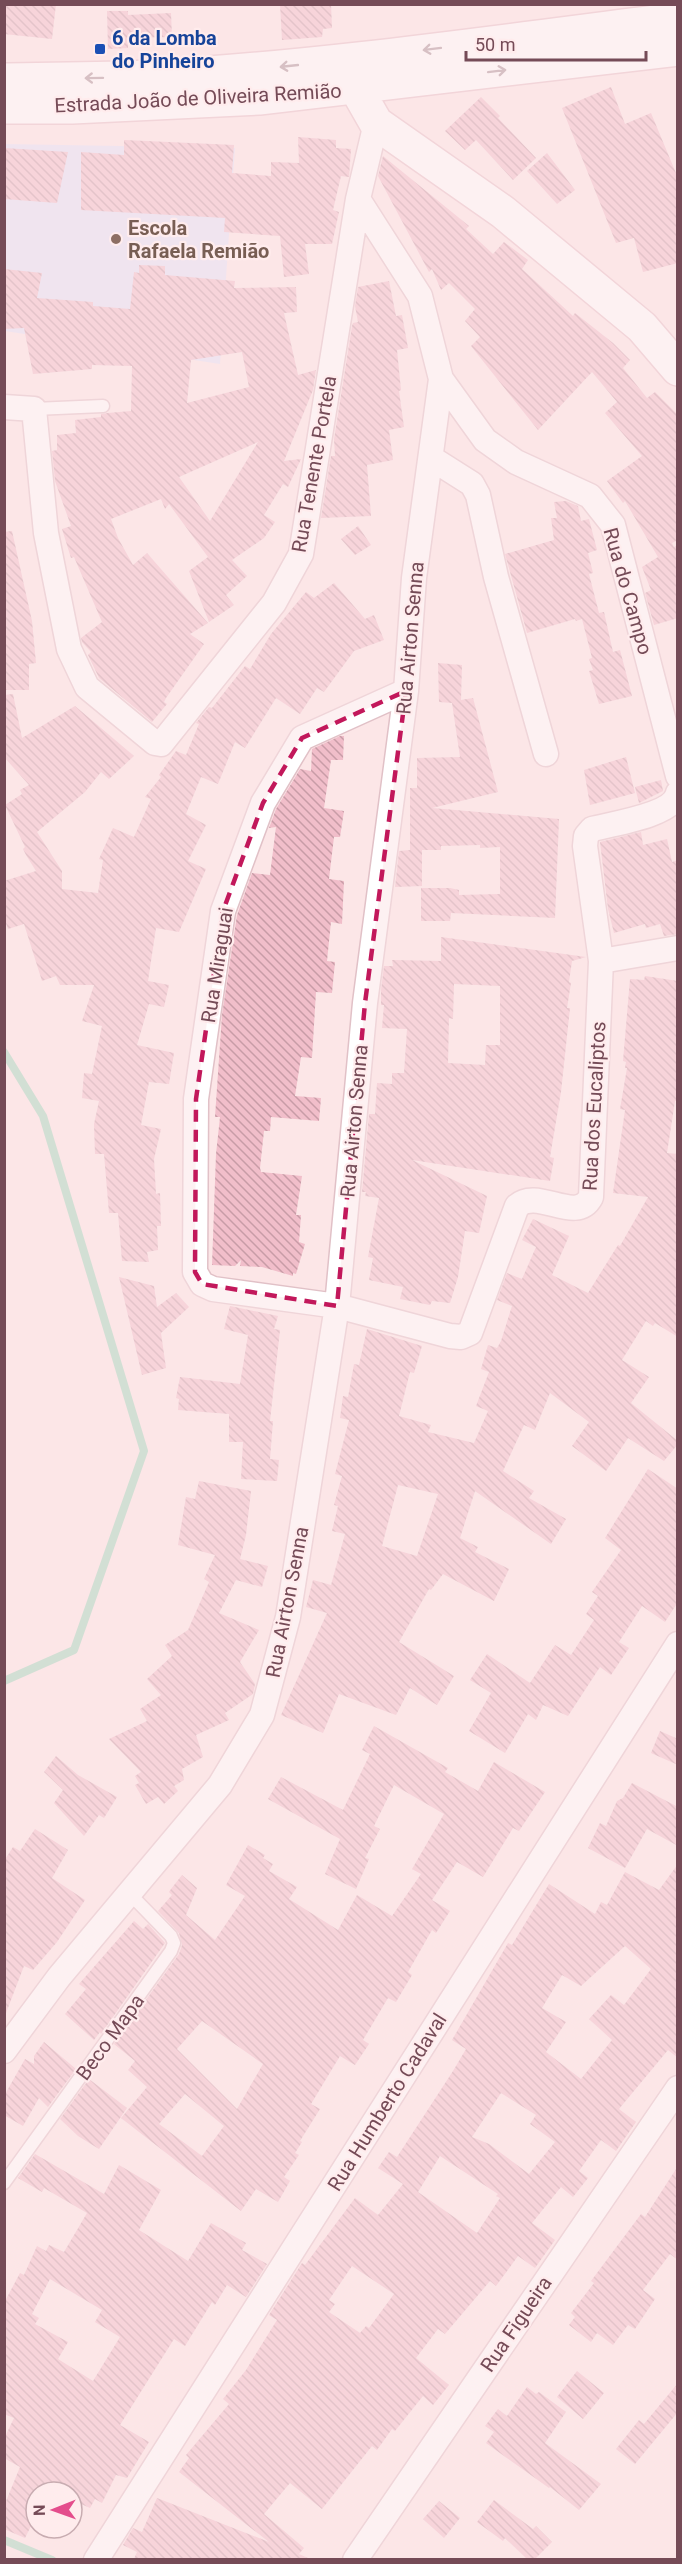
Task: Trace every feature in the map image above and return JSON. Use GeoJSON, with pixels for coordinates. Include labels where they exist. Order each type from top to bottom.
{"type":"FeatureCollection","features":[{"type":"Feature","properties":{"kind":"main road","name":"Estrada João de Oliveira Remião"},"geometry":{"type":"LineString","coordinates":[[4,107],[72,107],[259,98],[351,74],[678,19]]}},
{"type":"Feature","properties":{"kind":"main road","name":"Estrada João de Oliveira Remião"},"geometry":{"type":"LineString","coordinates":[[4,80],[351,74],[678,49]]}},
{"type":"Feature","properties":{"kind":"main road"},"geometry":{"type":"LineString","coordinates":[[351,74],[376,123],[512,219],[642,327],[678,369]]}},
{"type":"Feature","properties":{"kind":"street"},"geometry":{"type":"LineString","coordinates":[[358,200],[376,123]]}},
{"type":"Feature","properties":{"kind":"street","name":"Rua Airton Senna"},"geometry":{"type":"LineString","coordinates":[[4,2051],[59,1977],[220,1785],[262,1715],[288,1617],[337,1306],[365,1003],[406,691],[414,578],[441,379],[420,296],[358,200]]}},
{"type":"Feature","properties":{"kind":"street","name":"Rua Tenente Portela"},"geometry":{"type":"LineString","coordinates":[[34,409],[45,534],[69,649],[87,687],[155,743],[161,744],[274,603],[301,554],[358,200]]}},
{"type":"Feature","properties":{"kind":"street","name":"Rua do Campo"},"geometry":{"type":"LineString","coordinates":[[441,379],[485,440],[516,462],[591,496],[613,525],[678,776]]}},
{"type":"Feature","properties":{"kind":"street"},"geometry":{"type":"LineString","coordinates":[[4,407],[34,409]]}},
{"type":"Feature","properties":{"kind":"street"},"geometry":{"type":"LineString","coordinates":[[431,458],[472,484],[478,495],[496,577],[546,754]]}},
{"type":"Feature","properties":{"kind":"street","name":"Rua Miraguai"},"geometry":{"type":"LineString","coordinates":[[202,1284],[195,1272],[196,1099],[223,911],[263,803],[302,738],[406,691]]}},
{"type":"Feature","properties":{"kind":"street"},"geometry":{"type":"LineString","coordinates":[[678,794],[664,810],[592,829],[586,836],[585,846],[601,961],[678,948]]}},
{"type":"Feature","properties":{"kind":"street","name":"Rua dos Eucaliptos"},"geometry":{"type":"LineString","coordinates":[[202,1284],[213,1289],[337,1306],[450,1336],[470,1333],[517,1206],[522,1201],[530,1200],[579,1208],[587,1204],[591,1197],[601,961]]}},
{"type":"Feature","properties":{"kind":"street","name":"Rua Humberto Cadaval"},"geometry":{"type":"LineString","coordinates":[[96,2559],[678,1644]]}},
{"type":"Feature","properties":{"kind":"street","name":"Rua Figueira"},"geometry":{"type":"LineString","coordinates":[[355,2559],[678,2088]]}},
{"type":"Feature","properties":{"kind":"lane"},"geometry":{"type":"LineString","coordinates":[[34,409],[103,406]]}},
{"type":"Feature","properties":{"kind":"lane","name":"Beco Mapa"},"geometry":{"type":"LineString","coordinates":[[4,2183],[171,1951],[174,1943],[171,1936],[130,1894]]}},
{"type":"Feature","properties":{"kind":"highlighted area"},"geometry":{"type":"Polygon","coordinates":[[[406,691],[365,1003],[337,1306],[202,1284],[195,1272],[196,1099],[223,911],[263,803],[302,738],[406,691]]]}},
{"type":"Feature","properties":{"kind":"shaded area","name":"Escola Rafaela Remião"},"geometry":{"type":"Polygon","coordinates":[[[4,144],[235,148],[220,364],[5,331],[4,144]]]}},
{"type":"Feature","properties":{"kind":"building"},"geometry":{"type":"Polygon","coordinates":[[[4,4],[56,4],[52,39],[4,34],[4,4]]]}},
{"type":"Feature","properties":{"kind":"building"},"geometry":{"type":"Polygon","coordinates":[[[280,4],[331,4],[332,28],[323,29],[322,37],[282,40],[280,4]]]}},
{"type":"Feature","properties":{"kind":"building"},"geometry":{"type":"Polygon","coordinates":[[[107,11],[128,11],[128,15],[171,13],[172,37],[128,38],[128,48],[108,49],[107,11]]]}},
{"type":"Feature","properties":{"kind":"building"},"geometry":{"type":"Polygon","coordinates":[[[611,87],[625,124],[651,113],[678,178],[678,263],[643,272],[634,238],[616,243],[562,108],[611,87]]]}},
{"type":"Feature","properties":{"kind":"building"},"geometry":{"type":"Polygon","coordinates":[[[481,97],[536,158],[513,180],[476,140],[465,150],[445,131],[481,97]]]}},
{"type":"Feature","properties":{"kind":"building"},"geometry":{"type":"Polygon","coordinates":[[[298,137],[336,140],[336,148],[351,149],[349,177],[341,176],[333,210],[339,212],[332,244],[305,244],[309,274],[284,277],[280,236],[224,232],[225,218],[81,210],[81,152],[124,155],[124,140],[234,145],[232,173],[271,176],[271,162],[299,163],[298,137]]]}},
{"type":"Feature","properties":{"kind":"building"},"geometry":{"type":"Polygon","coordinates":[[[4,148],[68,152],[57,203],[4,199],[4,148]]]}},
{"type":"Feature","properties":{"kind":"building"},"geometry":{"type":"Polygon","coordinates":[[[547,153],[575,190],[557,204],[527,171],[547,153]]]}},
{"type":"Feature","properties":{"kind":"building"},"geometry":{"type":"Polygon","coordinates":[[[383,156],[469,226],[466,229],[493,254],[504,242],[528,260],[522,269],[573,316],[575,313],[613,343],[630,360],[623,368],[647,398],[655,392],[678,415],[678,540],[672,543],[674,547],[678,545],[678,618],[654,625],[645,593],[651,590],[642,567],[658,557],[625,501],[623,503],[607,481],[642,456],[605,413],[617,402],[592,372],[538,430],[471,346],[480,337],[465,321],[475,309],[449,283],[441,290],[432,269],[429,272],[378,176],[383,156]]]}},
{"type":"Feature","properties":{"kind":"building"},"geometry":{"type":"Polygon","coordinates":[[[139,265],[165,266],[165,275],[235,281],[234,288],[296,287],[297,312],[284,313],[298,375],[316,370],[313,390],[284,461],[301,459],[288,487],[283,484],[264,515],[275,522],[264,538],[232,560],[247,576],[226,595],[234,605],[209,622],[189,571],[208,557],[169,504],[165,509],[161,499],[111,519],[118,538],[133,565],[147,553],[208,623],[190,634],[204,644],[166,698],[164,702],[167,704],[152,722],[99,678],[88,655],[91,652],[82,642],[81,638],[102,622],[74,557],[71,558],[62,529],[71,526],[55,481],[52,451],[57,450],[57,435],[76,433],[75,420],[131,411],[132,366],[92,365],[92,369],[33,374],[24,328],[4,329],[4,269],[42,273],[37,298],[93,302],[93,306],[130,309],[134,272],[139,273],[139,265]],[[242,352],[191,360],[187,403],[249,387],[242,352]],[[258,442],[179,477],[210,521],[258,442]]]}},
{"type":"Feature","properties":{"kind":"building"},"geometry":{"type":"Polygon","coordinates":[[[389,281],[396,316],[402,315],[408,348],[397,350],[404,427],[389,430],[393,460],[367,465],[371,516],[321,518],[331,456],[335,456],[334,439],[352,326],[353,323],[358,322],[355,306],[358,287],[389,281]]]}},
{"type":"Feature","properties":{"kind":"building"},"geometry":{"type":"Polygon","coordinates":[[[566,501],[578,506],[581,521],[589,519],[597,550],[588,553],[593,573],[589,574],[599,613],[604,612],[613,652],[620,650],[632,696],[599,704],[589,671],[593,670],[589,659],[592,658],[582,619],[527,633],[505,554],[554,540],[551,518],[557,518],[554,502],[566,501]]]}},
{"type":"Feature","properties":{"kind":"building"},"geometry":{"type":"Polygon","coordinates":[[[358,526],[371,545],[355,555],[341,539],[358,526]]]}},
{"type":"Feature","properties":{"kind":"building"},"geometry":{"type":"Polygon","coordinates":[[[12,531],[32,621],[36,663],[29,664],[29,690],[4,690],[4,532],[12,531]]]}},
{"type":"Feature","properties":{"kind":"building"},"geometry":{"type":"Polygon","coordinates":[[[334,583],[365,619],[374,615],[384,640],[354,651],[324,692],[317,688],[300,714],[276,698],[245,748],[235,742],[218,784],[201,777],[186,814],[206,825],[188,861],[206,869],[179,932],[156,928],[148,981],[169,985],[164,1007],[149,1004],[137,1045],[174,1053],[169,1084],[149,1082],[141,1125],[161,1129],[154,1159],[156,1194],[160,1193],[161,1226],[157,1226],[158,1250],[147,1252],[149,1262],[122,1261],[118,1213],[109,1213],[104,1154],[95,1154],[94,1124],[99,1101],[82,1098],[84,1073],[92,1074],[102,1026],[82,1021],[94,985],[60,985],[56,976],[42,981],[24,924],[8,929],[4,918],[4,881],[36,871],[23,849],[25,847],[5,805],[22,794],[20,790],[29,785],[4,757],[4,695],[13,694],[22,738],[75,706],[134,756],[109,779],[101,772],[85,792],[37,832],[62,871],[62,889],[98,893],[103,860],[99,859],[113,828],[134,837],[151,799],[145,797],[161,777],[159,775],[176,751],[186,755],[199,724],[196,723],[209,707],[212,708],[245,666],[250,669],[271,634],[306,592],[314,598],[334,583]]]}},
{"type":"Feature","properties":{"kind":"building"},"geometry":{"type":"Polygon","coordinates":[[[438,663],[462,665],[461,700],[473,698],[498,792],[432,808],[559,819],[555,918],[451,913],[450,921],[421,921],[421,888],[450,888],[459,890],[459,895],[500,894],[500,847],[441,846],[441,850],[422,850],[422,886],[395,887],[399,851],[410,850],[410,788],[417,788],[417,758],[460,757],[452,703],[439,702],[438,663]]]}},
{"type":"Feature","properties":{"kind":"building"},"geometry":{"type":"Polygon","coordinates":[[[344,736],[343,760],[331,760],[324,808],[344,811],[340,837],[334,837],[329,879],[344,881],[342,924],[331,922],[327,961],[335,962],[332,993],[316,992],[312,1058],[301,1057],[295,1096],[321,1098],[319,1121],[271,1117],[270,1131],[264,1131],[260,1168],[261,1172],[302,1176],[296,1215],[301,1215],[299,1242],[305,1244],[296,1274],[293,1273],[293,1276],[262,1267],[240,1266],[241,1260],[235,1266],[212,1265],[216,1154],[220,1117],[215,1117],[222,1015],[237,915],[252,873],[270,875],[276,827],[269,828],[276,809],[300,769],[311,771],[312,749],[344,736]]]}},
{"type":"Feature","properties":{"kind":"building"},"geometry":{"type":"Polygon","coordinates":[[[626,757],[635,793],[590,805],[584,770],[626,757]]]}},
{"type":"Feature","properties":{"kind":"building"},"geometry":{"type":"Polygon","coordinates":[[[661,780],[663,791],[639,803],[635,787],[661,780]]]}},
{"type":"Feature","properties":{"kind":"building"},"geometry":{"type":"Polygon","coordinates":[[[641,832],[643,845],[667,839],[672,862],[678,860],[678,934],[664,936],[660,924],[646,928],[645,924],[614,933],[608,909],[600,842],[641,832]]]}},
{"type":"Feature","properties":{"kind":"building"},"geometry":{"type":"Polygon","coordinates":[[[441,937],[586,957],[572,961],[567,1008],[570,1008],[561,1092],[550,1157],[554,1158],[550,1181],[412,1160],[487,1196],[479,1233],[465,1231],[458,1277],[450,1303],[432,1301],[430,1305],[400,1299],[403,1287],[369,1280],[373,1258],[368,1257],[379,1198],[365,1196],[366,1192],[362,1192],[369,1114],[375,1114],[377,1083],[392,1084],[392,1073],[404,1073],[407,1029],[382,1028],[384,1005],[381,1005],[381,990],[384,966],[393,966],[392,960],[441,961],[441,937]],[[454,984],[453,1019],[449,1018],[448,1063],[485,1065],[486,1045],[500,1045],[500,986],[454,984]]]}},
{"type":"Feature","properties":{"kind":"building"},"geometry":{"type":"Polygon","coordinates":[[[645,976],[678,981],[678,1101],[675,1101],[667,1153],[678,1154],[678,1337],[655,1323],[653,1326],[646,1321],[622,1360],[649,1377],[631,1403],[678,1441],[678,1444],[664,1461],[628,1438],[606,1471],[572,1446],[589,1422],[550,1393],[535,1430],[524,1425],[503,1471],[534,1491],[529,1498],[566,1519],[551,1544],[475,1491],[460,1538],[478,1547],[475,1552],[509,1569],[494,1601],[443,1574],[431,1590],[429,1589],[399,1642],[454,1676],[437,1705],[410,1688],[396,1715],[339,1694],[323,1733],[281,1715],[327,1613],[306,1607],[313,1580],[331,1585],[345,1534],[332,1531],[338,1506],[334,1505],[342,1476],[335,1474],[349,1420],[340,1418],[343,1396],[348,1397],[354,1364],[359,1365],[367,1329],[422,1346],[414,1373],[410,1372],[399,1416],[431,1425],[428,1432],[474,1443],[488,1411],[476,1406],[489,1372],[481,1369],[488,1345],[497,1348],[501,1341],[512,1306],[497,1300],[507,1273],[522,1279],[536,1247],[522,1240],[533,1219],[569,1236],[552,1275],[588,1293],[618,1245],[620,1246],[648,1197],[613,1193],[625,1110],[620,1109],[627,1068],[625,1068],[626,1062],[623,1061],[630,979],[644,980],[645,976]],[[398,1485],[382,1546],[417,1556],[438,1494],[398,1485]]]}},
{"type":"Feature","properties":{"kind":"building"},"geometry":{"type":"Polygon","coordinates":[[[119,1277],[154,1286],[157,1307],[176,1293],[189,1307],[161,1333],[166,1368],[142,1375],[119,1277]]]}},
{"type":"Feature","properties":{"kind":"building"},"geometry":{"type":"Polygon","coordinates":[[[230,1306],[278,1316],[274,1329],[280,1330],[270,1421],[273,1421],[270,1459],[279,1460],[277,1481],[241,1479],[243,1442],[229,1442],[229,1414],[178,1410],[179,1399],[176,1398],[180,1377],[240,1384],[248,1335],[224,1329],[230,1306]]]}},
{"type":"Feature","properties":{"kind":"building"},"geometry":{"type":"Polygon","coordinates":[[[648,1469],[678,1489],[678,1602],[665,1622],[642,1606],[619,1642],[629,1648],[611,1675],[600,1667],[568,1716],[543,1705],[536,1720],[528,1714],[505,1753],[469,1731],[491,1693],[470,1680],[487,1654],[530,1683],[555,1645],[571,1655],[594,1620],[586,1614],[598,1596],[592,1592],[621,1550],[605,1538],[648,1469]]]}},
{"type":"Feature","properties":{"kind":"building"},"geometry":{"type":"Polygon","coordinates":[[[199,1481],[251,1491],[246,1535],[240,1559],[268,1566],[262,1587],[236,1580],[219,1613],[259,1630],[240,1662],[255,1684],[253,1694],[225,1713],[229,1720],[196,1735],[203,1757],[182,1769],[184,1780],[174,1786],[178,1791],[164,1804],[158,1797],[146,1804],[135,1785],[139,1783],[135,1776],[141,1772],[109,1739],[147,1721],[140,1709],[161,1695],[147,1679],[172,1656],[165,1645],[188,1630],[209,1582],[204,1579],[215,1555],[178,1545],[186,1497],[195,1499],[199,1481]]]}},
{"type":"Feature","properties":{"kind":"building"},"geometry":{"type":"Polygon","coordinates":[[[374,1726],[448,1768],[445,1772],[478,1791],[494,1762],[545,1792],[519,1831],[513,1828],[483,1877],[457,1862],[432,1900],[450,1911],[436,1933],[432,1930],[408,1972],[412,1975],[396,2002],[388,1998],[363,2040],[369,2044],[355,2065],[340,2056],[311,2104],[320,2109],[300,2141],[302,2142],[295,2153],[299,2155],[284,2177],[290,2181],[278,2202],[256,2189],[241,2211],[121,2118],[147,2087],[128,2070],[135,2061],[114,2044],[179,1954],[182,1945],[179,1933],[158,1911],[172,1895],[169,1892],[182,1875],[197,1888],[186,1915],[215,1940],[245,1896],[226,1885],[248,1845],[265,1855],[263,1858],[273,1864],[269,1871],[297,1887],[289,1899],[338,1930],[357,1895],[392,1916],[421,1874],[412,1869],[444,1814],[394,1785],[374,1826],[380,1829],[365,1858],[369,1859],[356,1889],[325,1874],[340,1839],[268,1799],[281,1777],[343,1810],[370,1754],[362,1750],[374,1726]],[[202,2021],[177,2049],[237,2109],[263,2064],[202,2021]],[[185,2094],[159,2124],[202,2156],[224,2126],[185,2094]]]}},
{"type":"Feature","properties":{"kind":"building"},"geometry":{"type":"Polygon","coordinates":[[[660,1731],[678,1739],[678,1765],[651,1753],[660,1731]]]}},
{"type":"Feature","properties":{"kind":"building"},"geometry":{"type":"Polygon","coordinates":[[[56,1756],[78,1775],[117,1797],[104,1818],[99,1815],[84,1836],[54,1803],[63,1790],[44,1772],[56,1756]]]}},
{"type":"Feature","properties":{"kind":"building"},"geometry":{"type":"Polygon","coordinates":[[[632,1783],[678,1807],[678,1846],[647,1829],[625,1868],[588,1848],[600,1823],[606,1826],[617,1801],[623,1798],[632,1783]]]}},
{"type":"Feature","properties":{"kind":"building"},"geometry":{"type":"Polygon","coordinates":[[[35,1829],[68,1850],[52,1878],[85,1900],[57,1942],[33,1970],[24,1966],[6,2013],[4,1861],[13,1847],[20,1851],[35,1829]]]}},
{"type":"Feature","properties":{"kind":"building"},"geometry":{"type":"Polygon","coordinates":[[[678,1864],[678,2058],[668,2050],[619,2109],[636,2122],[616,2151],[601,2140],[579,2171],[588,2178],[573,2197],[561,2187],[532,2223],[555,2240],[535,2268],[518,2256],[496,2286],[490,2281],[445,2334],[438,2329],[416,2358],[449,2385],[433,2405],[423,2396],[395,2431],[392,2429],[377,2450],[372,2446],[322,2509],[290,2483],[264,2514],[304,2548],[299,2554],[310,2559],[134,2559],[137,2552],[123,2545],[133,2528],[142,2532],[157,2498],[269,2542],[179,2472],[189,2458],[186,2455],[229,2404],[223,2399],[246,2370],[277,2320],[269,2315],[302,2263],[305,2265],[355,2198],[378,2215],[403,2184],[378,2168],[389,2152],[397,2157],[453,2071],[466,2049],[452,2040],[508,1943],[512,1945],[549,1884],[595,1914],[601,1902],[607,1905],[625,1872],[659,1890],[678,1864]],[[625,1946],[581,1986],[562,1975],[542,2008],[566,2022],[546,2052],[581,2079],[612,2040],[589,2019],[611,1995],[624,2005],[651,1969],[625,1946]],[[501,2093],[472,2137],[489,2144],[529,2174],[555,2142],[530,2124],[536,2115],[501,2093]],[[440,2156],[418,2192],[477,2233],[500,2198],[496,2196],[498,2194],[440,2156]],[[352,2266],[329,2300],[335,2304],[329,2312],[360,2333],[366,2326],[369,2328],[394,2294],[352,2266]]]}},
{"type":"Feature","properties":{"kind":"building"},"geometry":{"type":"Polygon","coordinates":[[[134,1921],[143,1929],[148,1924],[165,1943],[101,2034],[100,2032],[94,2040],[65,2014],[86,1989],[79,1984],[134,1921]]]}},
{"type":"Feature","properties":{"kind":"building"},"geometry":{"type":"Polygon","coordinates":[[[44,2042],[76,2069],[48,2107],[39,2098],[23,2126],[4,2115],[4,2096],[25,2059],[34,2064],[34,2056],[44,2042]]]}},
{"type":"Feature","properties":{"kind":"building"},"geometry":{"type":"Polygon","coordinates":[[[89,2079],[127,2108],[99,2149],[78,2136],[60,2119],[89,2079]]]}},
{"type":"Feature","properties":{"kind":"building"},"geometry":{"type":"Polygon","coordinates":[[[35,2154],[104,2194],[119,2165],[161,2190],[139,2230],[188,2261],[211,2223],[246,2243],[242,2250],[267,2264],[246,2297],[227,2285],[215,2305],[212,2302],[185,2346],[174,2339],[120,2425],[149,2442],[127,2478],[116,2475],[102,2503],[95,2499],[90,2508],[84,2505],[84,2480],[24,2480],[24,2538],[4,2529],[4,2506],[20,2467],[4,2458],[4,2439],[14,2418],[4,2414],[4,2303],[20,2273],[24,2275],[37,2246],[46,2251],[49,2245],[64,2252],[87,2213],[44,2188],[42,2192],[18,2178],[35,2154]],[[50,2279],[32,2314],[39,2318],[35,2324],[68,2342],[58,2359],[93,2381],[120,2337],[95,2322],[102,2310],[50,2279]]]}},
{"type":"Feature","properties":{"kind":"building"},"geometry":{"type":"Polygon","coordinates":[[[678,2166],[678,2260],[670,2254],[643,2290],[655,2299],[635,2329],[628,2325],[613,2345],[597,2333],[591,2342],[569,2325],[575,2317],[571,2313],[594,2283],[591,2281],[641,2214],[645,2217],[678,2166]]]}},
{"type":"Feature","properties":{"kind":"building"},"geometry":{"type":"Polygon","coordinates":[[[577,2371],[604,2393],[583,2419],[557,2397],[577,2371]]]}},
{"type":"Feature","properties":{"kind":"building"},"geometry":{"type":"Polygon","coordinates":[[[678,2383],[678,2412],[635,2464],[616,2449],[639,2420],[644,2424],[678,2383]]]}},
{"type":"Feature","properties":{"kind":"building"},"geometry":{"type":"Polygon","coordinates":[[[527,2387],[536,2394],[539,2392],[566,2412],[545,2443],[601,2484],[579,2510],[486,2443],[494,2432],[485,2426],[498,2409],[507,2416],[527,2387]]]}},
{"type":"Feature","properties":{"kind":"building"},"geometry":{"type":"Polygon","coordinates":[[[494,2500],[533,2529],[536,2526],[552,2542],[535,2559],[527,2559],[505,2538],[503,2541],[477,2522],[494,2500]]]}},
{"type":"Feature","properties":{"kind":"building"},"geometry":{"type":"Polygon","coordinates":[[[439,2501],[460,2518],[444,2538],[423,2519],[439,2501]]]}},
{"type":"Feature","properties":{"kind":"waterway"},"geometry":{"type":"LineString","coordinates":[[4,1052],[43,1116],[144,1451],[74,1650],[4,1681]]}},
{"type":"Feature","properties":{"kind":"waterway"},"geometry":{"type":"LineString","coordinates":[[4,2540],[52,2560]]}},
{"type":"Feature","properties":{"kind":"place","name":"6 da Lomba do Pinheiro"},"geometry":{"type":"Point","coordinates":[100,49]}},
{"type":"Feature","properties":{"kind":"place","name":"Escola Rafaela Remião"},"geometry":{"type":"Point","coordinates":[116,239]}}]}
